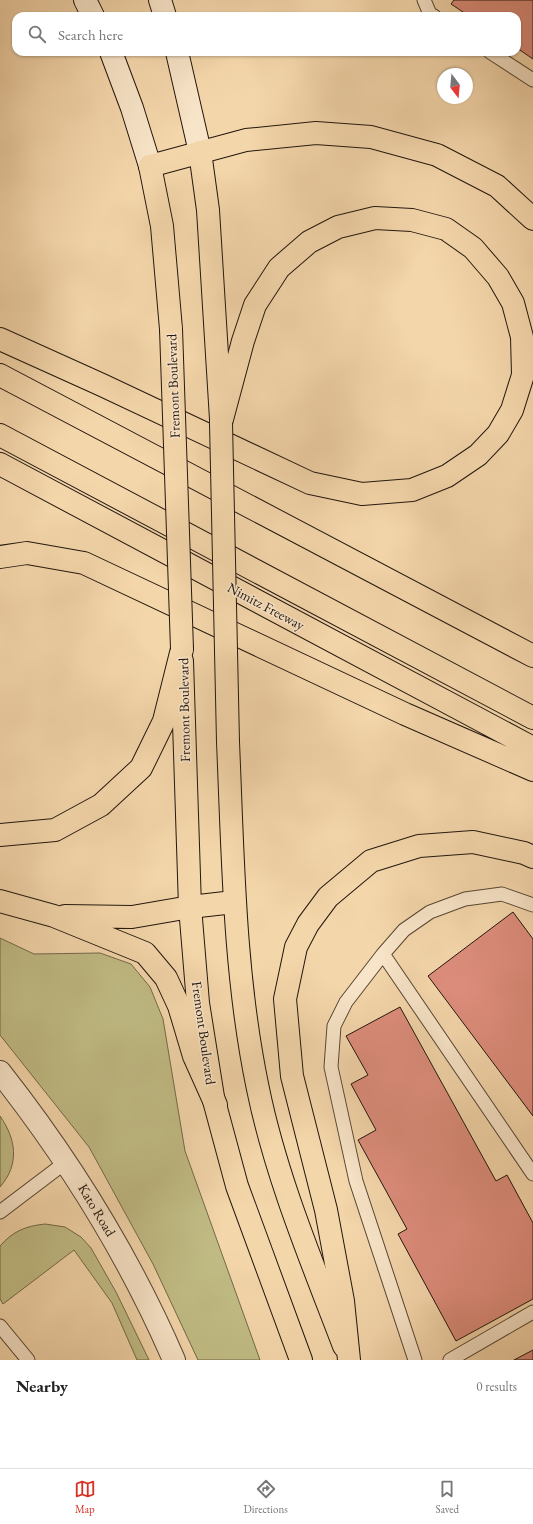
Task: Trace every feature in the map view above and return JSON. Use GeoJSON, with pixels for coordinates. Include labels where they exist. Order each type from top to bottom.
{"type":"FeatureCollection","features":[{"type":"Feature","properties":{"kind":"main road"},"geometry":{"type":"LineString","coordinates":[[150,166],[246,140],[316,133],[371,136],[437,156],[497,186],[533,219]]}},
{"type":"Feature","properties":{"kind":"main road"},"geometry":{"type":"LineString","coordinates":[[200,152],[208,210],[221,423],[228,742],[234,902],[243,1001],[258,1090],[280,1173],[349,1360]]}},
{"type":"Feature","properties":{"kind":"main road","name":"Fremont Boulevard"},"geometry":{"type":"LineString","coordinates":[[150,166],[162,226],[171,329],[190,907],[198,1003],[216,1105],[237,1186],[301,1360]]}},
{"type":"Feature","properties":{"kind":"main road"},"geometry":{"type":"LineString","coordinates":[[0,339],[102,385],[310,483],[362,494],[412,490],[447,476],[478,455],[498,434],[512,410],[523,375],[522,337],[512,303],[498,277],[473,248],[446,229],[412,220],[375,218],[338,227],[309,242],[279,268],[256,305],[243,341],[221,423]]}},
{"type":"Feature","properties":{"kind":"main road"},"geometry":{"type":"LineString","coordinates":[[0,375],[533,656]]}},
{"type":"Feature","properties":{"kind":"main road"},"geometry":{"type":"LineString","coordinates":[[0,435],[533,718]]}},
{"type":"Feature","properties":{"kind":"main road","name":"Nimitz Freeway"},"geometry":{"type":"LineString","coordinates":[[0,464],[533,748]]}},
{"type":"Feature","properties":{"kind":"main road"},"geometry":{"type":"LineString","coordinates":[[0,557],[27,553],[84,562],[405,714],[533,770]]}},
{"type":"Feature","properties":{"kind":"main road"},"geometry":{"type":"LineString","coordinates":[[0,835],[55,830],[101,806],[141,768],[164,721],[182,649]]}},
{"type":"Feature","properties":{"kind":"main road"},"geometry":{"type":"LineString","coordinates":[[349,1360],[343,1301],[326,1210],[292,1076],[285,999],[296,947],[308,924],[328,897],[371,861],[419,846],[473,842],[524,853],[533,857]]}},
{"type":"Feature","properties":{"kind":"main road"},"geometry":{"type":"LineString","coordinates":[[0,901],[54,916],[144,953],[166,978],[179,1006],[194,1056],[216,1105]]}},
{"type":"Feature","properties":{"kind":"main road"},"geometry":{"type":"LineString","coordinates":[[54,916],[132,917],[190,907],[234,902]]}},
{"type":"Feature","properties":{"kind":"street"},"geometry":{"type":"LineString","coordinates":[[85,0],[91,12]]}},
{"type":"Feature","properties":{"kind":"street"},"geometry":{"type":"LineString","coordinates":[[160,0],[164,12]]}},
{"type":"Feature","properties":{"kind":"street","name":"Fremont Boulevard"},"geometry":{"type":"LineString","coordinates":[[112,56],[132,108],[150,166]]}},
{"type":"Feature","properties":{"kind":"street"},"geometry":{"type":"LineString","coordinates":[[177,56],[200,152]]}},
{"type":"Feature","properties":{"kind":"street","name":"Kato Road"},"geometry":{"type":"LineString","coordinates":[[0,1072],[27,1106],[97,1209],[130,1267],[174,1360]]}},
{"type":"Feature","properties":{"kind":"lane"},"geometry":{"type":"LineString","coordinates":[[424,0],[429,12]]}},
{"type":"Feature","properties":{"kind":"lane"},"geometry":{"type":"LineString","coordinates":[[496,56],[533,80]]}},
{"type":"Feature","properties":{"kind":"lane"},"geometry":{"type":"LineString","coordinates":[[415,1360],[356,1181],[331,1067],[334,1026],[346,1002],[383,954],[404,930],[430,912],[465,899],[502,894],[533,904]]}},
{"type":"Feature","properties":{"kind":"lane"},"geometry":{"type":"LineString","coordinates":[[383,954],[533,1174]]}},
{"type":"Feature","properties":{"kind":"lane"},"geometry":{"type":"LineString","coordinates":[[0,1212],[66,1162]]}},
{"type":"Feature","properties":{"kind":"lane"},"geometry":{"type":"LineString","coordinates":[[450,1360],[533,1312]]}},
{"type":"Feature","properties":{"kind":"lane"},"geometry":{"type":"LineString","coordinates":[[0,1326],[28,1360]]}},
{"type":"Feature","properties":{"kind":"shaded area"},"geometry":{"type":"Polygon","coordinates":[[[0,938],[34,954],[100,953],[131,964],[150,987],[163,1019],[185,1151],[260,1360],[198,1360],[153,1264],[89,1147],[0,1035],[0,938]]]}},
{"type":"Feature","properties":{"kind":"shaded area"},"geometry":{"type":"Polygon","coordinates":[[[0,1116],[10,1134],[14,1152],[11,1169],[0,1187],[0,1116]]]}},
{"type":"Feature","properties":{"kind":"shaded area"},"geometry":{"type":"Polygon","coordinates":[[[45,1224],[65,1227],[81,1237],[91,1248],[116,1292],[149,1360],[137,1360],[112,1303],[74,1250],[3,1304],[0,1299],[0,1246],[20,1230],[45,1224]]]}},
{"type":"Feature","properties":{"kind":"building"},"geometry":{"type":"Polygon","coordinates":[[[454,0],[533,0],[533,59],[521,51],[521,12],[463,12],[451,4],[454,0]]]}},
{"type":"Feature","properties":{"kind":"building"},"geometry":{"type":"Polygon","coordinates":[[[513,912],[533,939],[533,1116],[428,976],[513,912]]]}},
{"type":"Feature","properties":{"kind":"building"},"geometry":{"type":"Polygon","coordinates":[[[400,1007],[496,1181],[507,1175],[533,1223],[533,1299],[456,1341],[398,1234],[407,1229],[358,1140],[376,1130],[351,1084],[368,1075],[346,1036],[400,1007]]]}},
{"type":"Feature","properties":{"kind":"building"},"geometry":{"type":"Polygon","coordinates":[[[533,1350],[533,1360],[514,1360],[533,1350]]]}}]}
